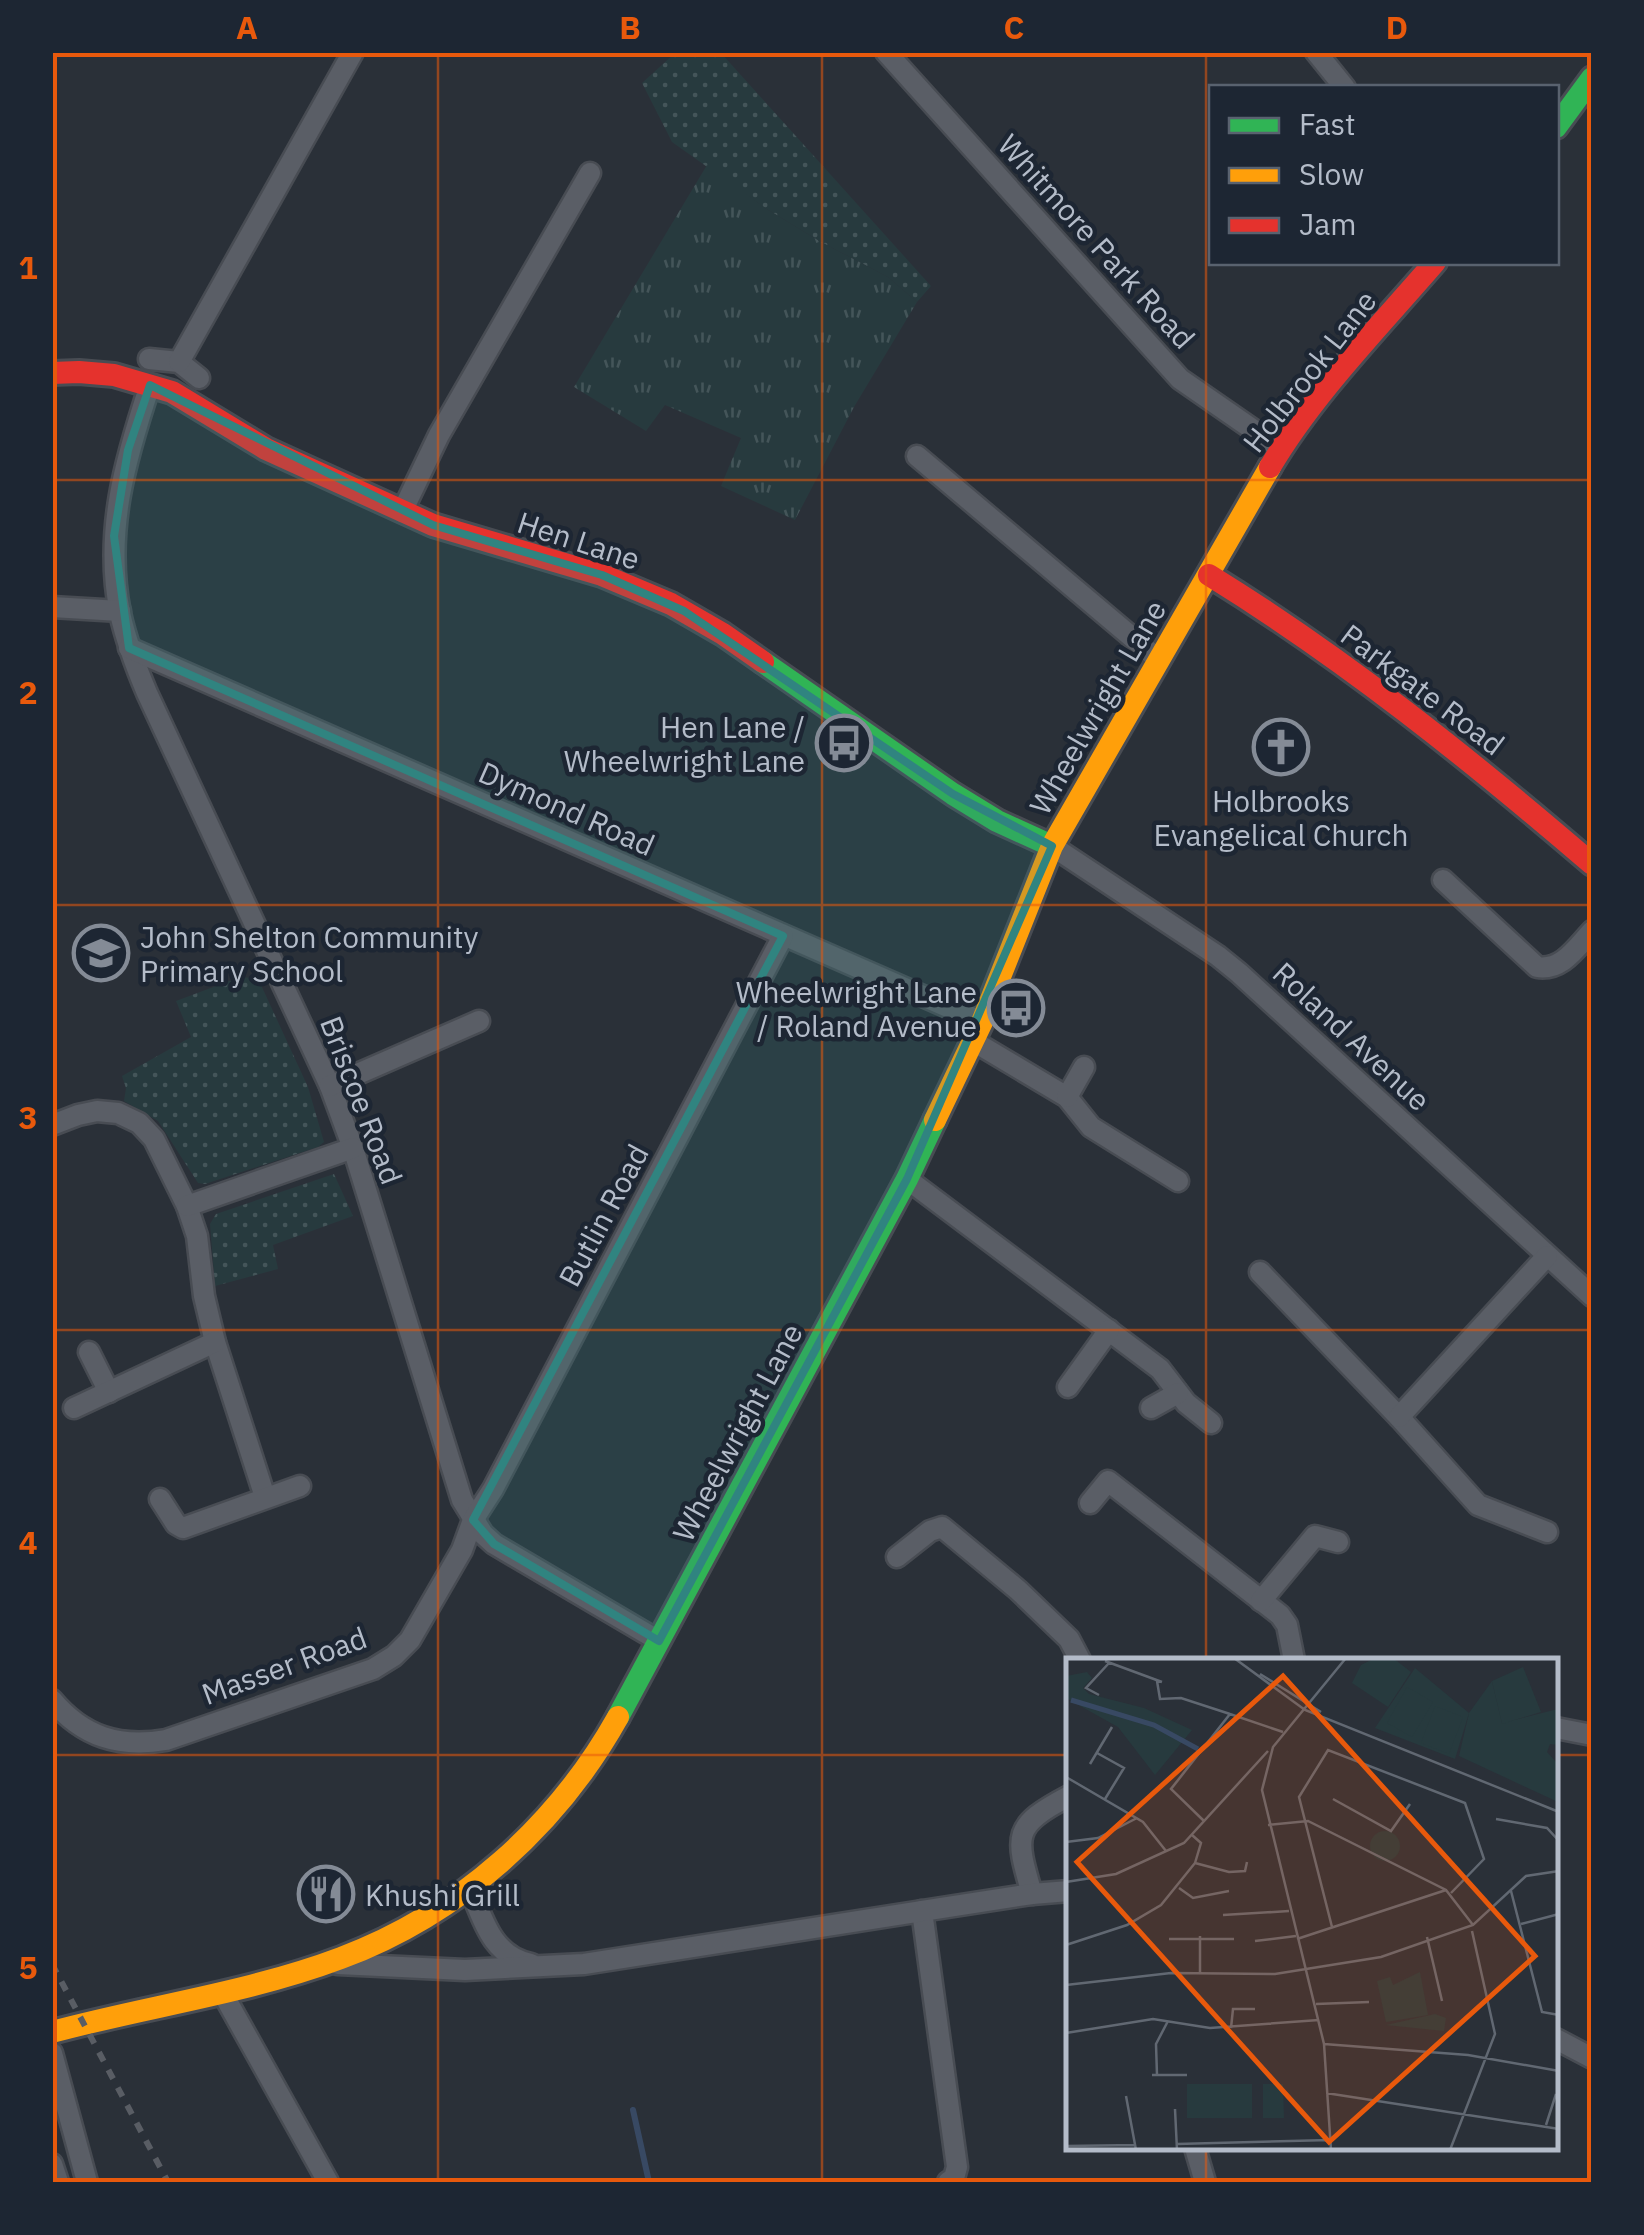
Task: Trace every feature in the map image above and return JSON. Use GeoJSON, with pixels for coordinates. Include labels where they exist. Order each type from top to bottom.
{"type":"FeatureCollection","features":[{"type":"Feature","properties":{"kind":"street"},"geometry":{"type":"LineString","coordinates":[[179,362],[353,52]]}},
{"type":"Feature","properties":{"kind":"street","name":"Whitmore Park Road"},"geometry":{"type":"LineString","coordinates":[[886,52],[1180,378],[1282,449]]}},
{"type":"Feature","properties":{"kind":"street"},"geometry":{"type":"LineString","coordinates":[[1316,52],[1343,85]]}},
{"type":"Feature","properties":{"kind":"street"},"geometry":{"type":"LineString","coordinates":[[1559,123],[1592,78]]}},
{"type":"Feature","properties":{"kind":"street"},"geometry":{"type":"LineString","coordinates":[[402,512],[439,435],[590,173]]}},
{"type":"Feature","properties":{"kind":"street","name":"Holbrook Lane"},"geometry":{"type":"LineString","coordinates":[[1208,575],[1282,449],[1314,404],[1432,265]]}},
{"type":"Feature","properties":{"kind":"street"},"geometry":{"type":"LineString","coordinates":[[149,359],[179,362],[199,378]]}},
{"type":"Feature","properties":{"kind":"street","name":"Hen Lane"},"geometry":{"type":"LineString","coordinates":[[52,374],[114,375],[172,392],[266,449],[433,526],[602,575],[684,610],[954,794],[997,821],[1052,846]]}},
{"type":"Feature","properties":{"kind":"street","name":"Briscoe Road"},"geometry":{"type":"LineString","coordinates":[[150,384],[128,450],[114,536],[115,576],[129,648],[330,1086],[353,1148],[462,1500],[483,1534],[494,1544],[659,1641]]}},
{"type":"Feature","properties":{"kind":"street"},"geometry":{"type":"LineString","coordinates":[[917,456],[1160,660]]}},
{"type":"Feature","properties":{"kind":"street","name":"Wheelwright Lane"},"geometry":{"type":"LineString","coordinates":[[52,2032],[222,1992],[372,1946],[443,1907],[504,1860],[588,1765],[908,1179],[978,1031],[1052,846],[1208,575]]}},
{"type":"Feature","properties":{"kind":"street","name":"Parkgate Road"},"geometry":{"type":"LineString","coordinates":[[1208,575],[1312,642],[1508,792],[1592,864]]}},
{"type":"Feature","properties":{"kind":"street"},"geometry":{"type":"LineString","coordinates":[[52,607],[120,611]]}},
{"type":"Feature","properties":{"kind":"street","name":"Dymond Road"},"geometry":{"type":"LineString","coordinates":[[129,648],[783,936],[978,1031],[1068,1097],[1091,1127],[1178,1181]]}},
{"type":"Feature","properties":{"kind":"street","name":"Roland Avenue"},"geometry":{"type":"LineString","coordinates":[[1052,846],[1240,973],[1592,1296]]}},
{"type":"Feature","properties":{"kind":"street"},"geometry":{"type":"LineString","coordinates":[[1443,880],[1537,967],[1558,966],[1592,931]]}},
{"type":"Feature","properties":{"kind":"street","name":"Butlin Road"},"geometry":{"type":"LineString","coordinates":[[473,1520],[493,1489],[783,936]]}},
{"type":"Feature","properties":{"kind":"street"},"geometry":{"type":"LineString","coordinates":[[330,1086],[480,1021]]}},
{"type":"Feature","properties":{"kind":"street"},"geometry":{"type":"LineString","coordinates":[[1068,1097],[1084,1066]]}},
{"type":"Feature","properties":{"kind":"street"},"geometry":{"type":"LineString","coordinates":[[52,1125],[97,1111],[118,1113],[139,1123],[154,1139],[197,1236],[204,1296],[215,1342],[265,1497]]}},
{"type":"Feature","properties":{"kind":"street"},"geometry":{"type":"LineString","coordinates":[[186,1206],[353,1148]]}},
{"type":"Feature","properties":{"kind":"street"},"geometry":{"type":"LineString","coordinates":[[908,1179],[1160,1369],[1186,1404],[1211,1423]]}},
{"type":"Feature","properties":{"kind":"street"},"geometry":{"type":"LineString","coordinates":[[1398,1417],[1547,1256]]}},
{"type":"Feature","properties":{"kind":"street"},"geometry":{"type":"LineString","coordinates":[[1260,1272],[1478,1505],[1547,1532]]}},
{"type":"Feature","properties":{"kind":"street"},"geometry":{"type":"LineString","coordinates":[[1068,1387],[1109,1330]]}},
{"type":"Feature","properties":{"kind":"street"},"geometry":{"type":"LineString","coordinates":[[74,1408],[215,1342]]}},
{"type":"Feature","properties":{"kind":"street"},"geometry":{"type":"LineString","coordinates":[[89,1352],[109,1392]]}},
{"type":"Feature","properties":{"kind":"street"},"geometry":{"type":"LineString","coordinates":[[1151,1408],[1178,1393]]}},
{"type":"Feature","properties":{"kind":"street"},"geometry":{"type":"LineString","coordinates":[[1090,1503],[1108,1481],[1280,1615],[1287,1625],[1294,1658]]}},
{"type":"Feature","properties":{"kind":"street"},"geometry":{"type":"LineString","coordinates":[[160,1499],[183,1528],[300,1486]]}},
{"type":"Feature","properties":{"kind":"street","name":"Masser Road"},"geometry":{"type":"LineString","coordinates":[[52,1700],[72,1721],[95,1735],[144,1744],[166,1740],[373,1669],[410,1640],[462,1550],[473,1520]]}},
{"type":"Feature","properties":{"kind":"street"},"geometry":{"type":"LineString","coordinates":[[897,1557],[930,1532],[942,1528],[1018,1590],[1068,1639],[1079,1658]]}},
{"type":"Feature","properties":{"kind":"street"},"geometry":{"type":"LineString","coordinates":[[1261,1601],[1315,1536],[1338,1542]]}},
{"type":"Feature","properties":{"kind":"street"},"geometry":{"type":"LineString","coordinates":[[1559,1729],[1592,1735]]}},
{"type":"Feature","properties":{"kind":"street"},"geometry":{"type":"LineString","coordinates":[[1032,1894],[1020,1853],[1026,1824],[1066,1798]]}},
{"type":"Feature","properties":{"kind":"street"},"geometry":{"type":"LineString","coordinates":[[470,1888],[489,1934],[502,1950],[516,1960],[548,1966]]}},
{"type":"Feature","properties":{"kind":"street"},"geometry":{"type":"LineString","coordinates":[[326,1963],[465,1970],[584,1964],[1032,1894],[1066,1892]]}},
{"type":"Feature","properties":{"kind":"street"},"geometry":{"type":"LineString","coordinates":[[922,1911],[957,2168],[954,2181]]}},
{"type":"Feature","properties":{"kind":"street"},"geometry":{"type":"LineString","coordinates":[[222,1992],[328,2182]]}},
{"type":"Feature","properties":{"kind":"street"},"geometry":{"type":"LineString","coordinates":[[1559,2041],[1592,2058]]}},
{"type":"Feature","properties":{"kind":"street"},"geometry":{"type":"LineString","coordinates":[[52,2053],[87,2182]]}},
{"type":"Feature","properties":{"kind":"street"},"geometry":{"type":"LineString","coordinates":[[1196,2150],[1205,2182]]}},
{"type":"Feature","properties":{"kind":"street"},"geometry":{"type":"LineString","coordinates":[[52,2164],[58,2182]]}},
{"type":"Feature","properties":{"kind":"highlighted area"},"geometry":{"type":"Polygon","coordinates":[[[150,385],[433,525],[602,575],[684,611],[953,794],[1052,846],[907,1179],[659,1641],[494,1544],[473,1520],[783,936],[129,648],[114,536],[128,450],[150,385]]]}},
{"type":"Feature","properties":{"kind":"green space"},"geometry":{"type":"Polygon","coordinates":[[[675,53],[721,53],[931,286],[917,302],[888,277],[765,208],[672,142],[642,83],[675,53]]]}},
{"type":"Feature","properties":{"kind":"green space"},"geometry":{"type":"Polygon","coordinates":[[[707,165],[765,208],[888,277],[917,302],[854,407],[795,520],[721,486],[741,438],[665,405],[646,431],[574,387],[707,165]]]}},
{"type":"Feature","properties":{"kind":"green space"},"geometry":{"type":"Polygon","coordinates":[[[240,977],[252,978],[261,985],[308,1087],[324,1142],[205,1184],[198,1183],[158,1121],[124,1101],[126,1088],[122,1076],[191,1037],[176,1001],[240,977]]]}},
{"type":"Feature","properties":{"kind":"green space"},"geometry":{"type":"Polygon","coordinates":[[[334,1174],[353,1216],[273,1245],[278,1269],[215,1286],[210,1224],[216,1214],[334,1174]]]}},
{"type":"Feature","properties":{"kind":"waterway"},"geometry":{"type":"LineString","coordinates":[[633,2110],[649,2182]]}},
{"type":"Feature","properties":{"kind":"railway"},"geometry":{"type":"LineString","coordinates":[[52,1964],[168,2182]]}},
{"type":"Feature","properties":{"kind":"traffic: fast"},"geometry":{"type":"LineString","coordinates":[[1559,123],[1592,78]]}},
{"type":"Feature","properties":{"kind":"traffic: fast"},"geometry":{"type":"LineString","coordinates":[[763,662],[953,794],[997,821],[1052,846]]}},
{"type":"Feature","properties":{"kind":"traffic: fast"},"geometry":{"type":"LineString","coordinates":[[618,1717],[935,1120]]}},
{"type":"Feature","properties":{"kind":"traffic: slow"},"geometry":{"type":"LineString","coordinates":[[935,1120],[982,1022],[1052,846],[1270,467]]}},
{"type":"Feature","properties":{"kind":"traffic: slow"},"geometry":{"type":"LineString","coordinates":[[52,2032],[306,1970],[384,1939],[425,1917],[501,1862],[535,1830],[566,1794],[618,1717]]}},
{"type":"Feature","properties":{"kind":"traffic: jam"},"geometry":{"type":"LineString","coordinates":[[1270,467],[1327,387],[1432,265]]}},
{"type":"Feature","properties":{"kind":"traffic: jam"},"geometry":{"type":"LineString","coordinates":[[52,373],[114,375],[172,392],[266,449],[433,525],[602,575],[671,604],[763,662]]}},
{"type":"Feature","properties":{"kind":"traffic: jam"},"geometry":{"type":"LineString","coordinates":[[1209,575],[1406,712],[1592,864]]}},
{"type":"Feature","properties":{"kind":"place","name":"Hen Lane / Wheelwright Lane"},"geometry":{"type":"Point","coordinates":[844,743]}},
{"type":"Feature","properties":{"kind":"place","name":"Holbrooks Evangelical Church"},"geometry":{"type":"Point","coordinates":[1281,747]}},
{"type":"Feature","properties":{"kind":"place","name":"John Shelton Community Primary School"},"geometry":{"type":"Point","coordinates":[101,953]}},
{"type":"Feature","properties":{"kind":"place","name":"Wheelwright Lane / Roland Avenue"},"geometry":{"type":"Point","coordinates":[1016,1008]}},
{"type":"Feature","properties":{"kind":"place","name":"Khushi Grill"},"geometry":{"type":"Point","coordinates":[326,1894]}}]}
